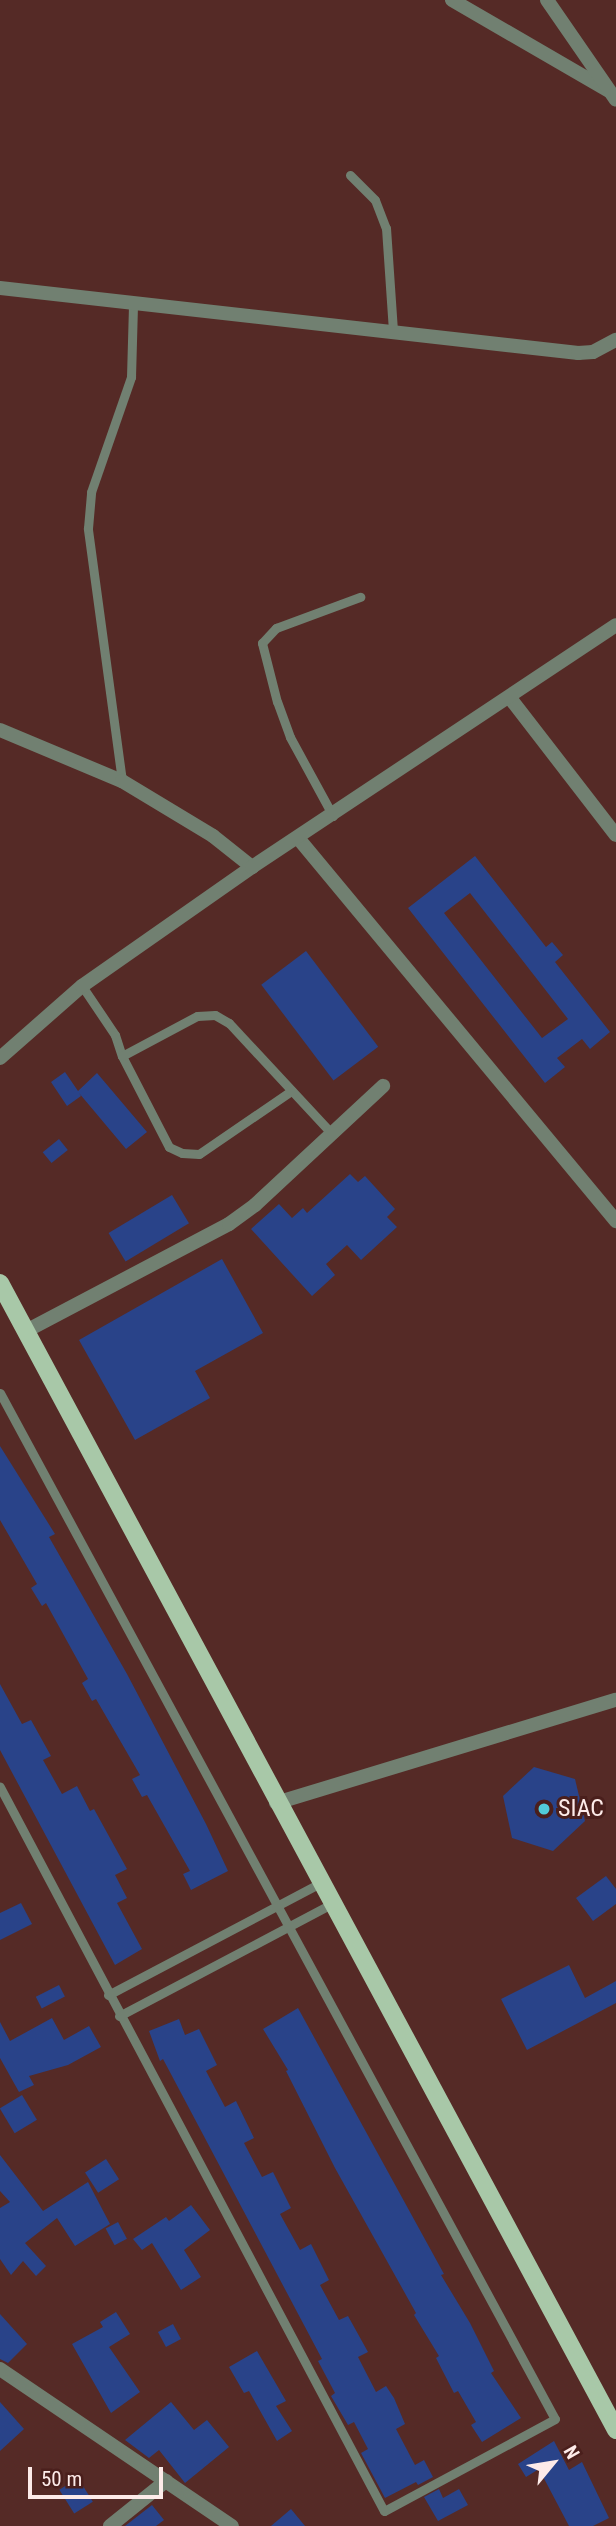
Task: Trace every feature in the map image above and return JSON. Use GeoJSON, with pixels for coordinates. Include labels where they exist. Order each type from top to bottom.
{"type":"FeatureCollection","features":[{"type":"Feature","properties":{"kind":"main road"},"geometry":{"type":"LineString","coordinates":[[0,1283],[276,1802],[616,2431]]}},
{"type":"Feature","properties":{"kind":"street"},"geometry":{"type":"LineString","coordinates":[[452,0],[613,96]]}},
{"type":"Feature","properties":{"kind":"street"},"geometry":{"type":"LineString","coordinates":[[547,0],[613,96]]}},
{"type":"Feature","properties":{"kind":"street"},"geometry":{"type":"LineString","coordinates":[[0,288],[578,353],[593,352],[616,340]]}},
{"type":"Feature","properties":{"kind":"street"},"geometry":{"type":"LineString","coordinates":[[0,1058],[82,986],[252,867],[333,816],[616,625]]}},
{"type":"Feature","properties":{"kind":"street"},"geometry":{"type":"LineString","coordinates":[[510,698],[616,835]]}},
{"type":"Feature","properties":{"kind":"street"},"geometry":{"type":"LineString","coordinates":[[0,730],[122,781],[213,836],[252,867]]}},
{"type":"Feature","properties":{"kind":"street"},"geometry":{"type":"LineString","coordinates":[[298,838],[616,1222]]}},
{"type":"Feature","properties":{"kind":"street"},"geometry":{"type":"LineString","coordinates":[[26,1331],[229,1224],[255,1205],[383,1086]]}},
{"type":"Feature","properties":{"kind":"street"},"geometry":{"type":"LineString","coordinates":[[276,1802],[616,1700]]}},
{"type":"Feature","properties":{"kind":"street"},"geometry":{"type":"LineString","coordinates":[[0,2369],[232,2526]]}},
{"type":"Feature","properties":{"kind":"street"},"geometry":{"type":"LineString","coordinates":[[110,2526],[166,2481]]}},
{"type":"Feature","properties":{"kind":"lane"},"geometry":{"type":"LineString","coordinates":[[350,175],[375,200],[386,228],[393,332]]}},
{"type":"Feature","properties":{"kind":"lane"},"geometry":{"type":"LineString","coordinates":[[122,781],[88,528],[91,492],[131,377],[132,304]]}},
{"type":"Feature","properties":{"kind":"lane"},"geometry":{"type":"LineString","coordinates":[[333,816],[290,737],[277,702],[262,643],[276,628],[360,597]]}},
{"type":"Feature","properties":{"kind":"lane"},"geometry":{"type":"LineString","coordinates":[[82,986],[115,1035],[122,1056],[169,1147],[182,1153],[199,1154],[291,1091]]}},
{"type":"Feature","properties":{"kind":"lane"},"geometry":{"type":"LineString","coordinates":[[122,1056],[197,1016],[215,1015],[229,1023],[332,1134]]}},
{"type":"Feature","properties":{"kind":"lane"},"geometry":{"type":"LineString","coordinates":[[0,1393],[555,2418],[384,2511],[119,2016],[0,1787]]}},
{"type":"Feature","properties":{"kind":"lane"},"geometry":{"type":"LineString","coordinates":[[108,1995],[320,1883]]}},
{"type":"Feature","properties":{"kind":"lane"},"geometry":{"type":"LineString","coordinates":[[119,2016],[331,1904]]}},
{"type":"Feature","properties":{"kind":"building"},"geometry":{"type":"Polygon","coordinates":[[[475,856],[546,947],[552,942],[563,955],[555,962],[610,1032],[590,1049],[582,1039],[557,1058],[565,1067],[545,1083],[408,908],[475,856]],[[470,893],[444,913],[542,1038],[568,1019],[470,893]]]}},
{"type":"Feature","properties":{"kind":"building"},"geometry":{"type":"Polygon","coordinates":[[[306,951],[378,1047],[333,1081],[261,985],[306,951]]]}},
{"type":"Feature","properties":{"kind":"building"},"geometry":{"type":"Polygon","coordinates":[[[65,1072],[78,1091],[97,1073],[147,1132],[126,1149],[79,1093],[81,1096],[67,1106],[51,1082],[65,1072]]]}},
{"type":"Feature","properties":{"kind":"building"},"geometry":{"type":"Polygon","coordinates":[[[59,1139],[68,1150],[51,1163],[43,1152],[59,1139]]]}},
{"type":"Feature","properties":{"kind":"building"},"geometry":{"type":"Polygon","coordinates":[[[350,1174],[358,1182],[365,1176],[395,1209],[387,1217],[397,1227],[361,1260],[347,1245],[326,1264],[335,1275],[312,1296],[251,1229],[279,1204],[292,1218],[303,1208],[307,1213],[350,1174]]]}},
{"type":"Feature","properties":{"kind":"building"},"geometry":{"type":"Polygon","coordinates":[[[172,1195],[189,1223],[126,1261],[109,1233],[172,1195]]]}},
{"type":"Feature","properties":{"kind":"building"},"geometry":{"type":"Polygon","coordinates":[[[222,1259],[263,1333],[195,1371],[210,1398],[135,1440],[79,1340],[222,1259]]]}},
{"type":"Feature","properties":{"kind":"building"},"geometry":{"type":"Polygon","coordinates":[[[0,1446],[55,1534],[49,1537],[127,1674],[228,1871],[191,1890],[183,1874],[190,1871],[147,1795],[142,1797],[132,1779],[140,1775],[96,1699],[92,1701],[82,1683],[88,1679],[46,1603],[42,1606],[31,1588],[37,1584],[0,1520],[0,1446]]]}},
{"type":"Feature","properties":{"kind":"building"},"geometry":{"type":"Polygon","coordinates":[[[0,1684],[22,1724],[31,1720],[51,1756],[43,1760],[62,1794],[77,1786],[90,1811],[94,1809],[127,1869],[115,1875],[127,1898],[117,1903],[142,1949],[115,1965],[0,1750],[0,1684]]]}},
{"type":"Feature","properties":{"kind":"building","name":"SIAC"},"geometry":{"type":"Polygon","coordinates":[[[534,1767],[575,1779],[585,1821],[553,1851],[512,1838],[503,1796],[534,1767]]]}},
{"type":"Feature","properties":{"kind":"building"},"geometry":{"type":"Polygon","coordinates":[[[606,1876],[616,1889],[616,1904],[593,1921],[576,1898],[606,1876]]]}},
{"type":"Feature","properties":{"kind":"building"},"geometry":{"type":"Polygon","coordinates":[[[21,1903],[32,1924],[0,1940],[0,1913],[21,1903]]]}},
{"type":"Feature","properties":{"kind":"building"},"geometry":{"type":"Polygon","coordinates":[[[569,1965],[585,1998],[616,1981],[616,2003],[527,2050],[501,1999],[569,1965]]]}},
{"type":"Feature","properties":{"kind":"building"},"geometry":{"type":"Polygon","coordinates":[[[59,1985],[65,1997],[42,2008],[36,1997],[59,1985]]]}},
{"type":"Feature","properties":{"kind":"building"},"geometry":{"type":"Polygon","coordinates":[[[298,2008],[444,2274],[441,2275],[470,2323],[494,2371],[491,2373],[521,2418],[482,2442],[471,2425],[476,2422],[458,2391],[454,2393],[436,2358],[439,2356],[335,2168],[286,2071],[288,2070],[263,2029],[298,2008]]]}},
{"type":"Feature","properties":{"kind":"building"},"geometry":{"type":"Polygon","coordinates":[[[52,2018],[64,2040],[89,2026],[101,2047],[68,2065],[29,2076],[34,2085],[19,2092],[0,2058],[0,2022],[10,2041],[52,2018]]]}},
{"type":"Feature","properties":{"kind":"building"},"geometry":{"type":"Polygon","coordinates":[[[179,2019],[185,2035],[199,2029],[217,2065],[206,2071],[225,2107],[236,2101],[254,2138],[244,2143],[262,2177],[273,2172],[291,2208],[280,2214],[300,2250],[311,2244],[329,2280],[320,2285],[339,2320],[348,2316],[368,2352],[358,2357],[376,2392],[386,2386],[405,2424],[396,2429],[415,2465],[424,2460],[433,2477],[418,2485],[416,2482],[385,2498],[361,2453],[368,2449],[354,2422],[348,2425],[331,2396],[335,2393],[318,2361],[322,2359],[163,2059],[160,2061],[149,2031],[179,2019]]]}},
{"type":"Feature","properties":{"kind":"building"},"geometry":{"type":"Polygon","coordinates":[[[22,2095],[37,2120],[15,2133],[0,2108],[22,2095]]]}},
{"type":"Feature","properties":{"kind":"building"},"geometry":{"type":"Polygon","coordinates":[[[0,2155],[43,2211],[88,2182],[110,2224],[75,2246],[57,2218],[25,2243],[46,2266],[36,2276],[23,2261],[11,2275],[0,2259],[0,2208],[10,2202],[0,2191],[0,2155]]]}},
{"type":"Feature","properties":{"kind":"building"},"geometry":{"type":"Polygon","coordinates":[[[106,2159],[119,2179],[98,2193],[85,2173],[106,2159]]]}},
{"type":"Feature","properties":{"kind":"building"},"geometry":{"type":"Polygon","coordinates":[[[191,2205],[210,2230],[184,2250],[201,2277],[181,2290],[152,2243],[142,2250],[133,2239],[166,2217],[169,2221],[191,2205]]]}},
{"type":"Feature","properties":{"kind":"building"},"geometry":{"type":"Polygon","coordinates":[[[118,2222],[127,2239],[115,2245],[106,2229],[118,2222]]]}},
{"type":"Feature","properties":{"kind":"building"},"geometry":{"type":"Polygon","coordinates":[[[116,2312],[130,2334],[109,2347],[140,2392],[111,2413],[72,2344],[103,2327],[100,2322],[116,2312]]]}},
{"type":"Feature","properties":{"kind":"building"},"geometry":{"type":"Polygon","coordinates":[[[0,2314],[27,2344],[8,2363],[0,2359],[0,2314]]]}},
{"type":"Feature","properties":{"kind":"building"},"geometry":{"type":"Polygon","coordinates":[[[173,2324],[181,2339],[166,2347],[158,2332],[173,2324]]]}},
{"type":"Feature","properties":{"kind":"building"},"geometry":{"type":"Polygon","coordinates":[[[257,2351],[286,2401],[276,2406],[292,2431],[277,2441],[249,2391],[244,2393],[229,2367],[257,2351]]]}},
{"type":"Feature","properties":{"kind":"building"},"geometry":{"type":"Polygon","coordinates":[[[0,2402],[24,2429],[0,2451],[0,2402]]]}},
{"type":"Feature","properties":{"kind":"building"},"geometry":{"type":"Polygon","coordinates":[[[171,2402],[194,2430],[207,2420],[229,2447],[185,2483],[159,2450],[149,2458],[125,2440],[171,2402]]]}},
{"type":"Feature","properties":{"kind":"building"},"geometry":{"type":"Polygon","coordinates":[[[554,2441],[569,2470],[582,2462],[609,2518],[593,2526],[569,2526],[539,2469],[526,2477],[518,2464],[554,2441]]]}},
{"type":"Feature","properties":{"kind":"building"},"geometry":{"type":"Polygon","coordinates":[[[78,2478],[93,2502],[74,2513],[59,2490],[78,2478]]]}},
{"type":"Feature","properties":{"kind":"building"},"geometry":{"type":"Polygon","coordinates":[[[439,2489],[443,2498],[459,2489],[468,2505],[438,2521],[424,2497],[439,2489]]]}},
{"type":"Feature","properties":{"kind":"building"},"geometry":{"type":"Polygon","coordinates":[[[152,2505],[164,2520],[156,2526],[125,2526],[152,2505]]]}},
{"type":"Feature","properties":{"kind":"building"},"geometry":{"type":"Polygon","coordinates":[[[291,2509],[305,2526],[271,2526],[291,2509]]]}},
{"type":"Feature","properties":{"kind":"place","name":"SIAC"},"geometry":{"type":"Point","coordinates":[544,1809]}}]}
